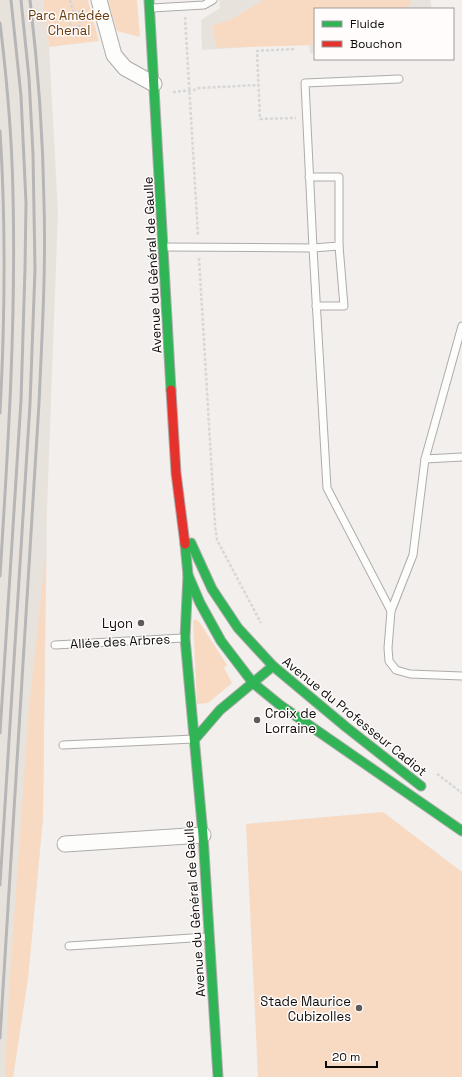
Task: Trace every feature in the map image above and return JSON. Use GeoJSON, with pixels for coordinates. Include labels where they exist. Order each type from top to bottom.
{"type":"FeatureCollection","features":[{"type":"Feature","properties":{"kind":"main road","name":"Avenue du Général de Gaulle"},"geometry":{"type":"LineString","coordinates":[[149,4],[176,472],[184,527],[188,575],[185,638],[203,835],[218,1077]]}},
{"type":"Feature","properties":{"kind":"main road","name":"Avenue du Général de Gaulle"},"geometry":{"type":"LineString","coordinates":[[184,527],[212,589],[238,628]]}},
{"type":"Feature","properties":{"kind":"main road","name":"Avenue du Général de Gaulle"},"geometry":{"type":"LineString","coordinates":[[188,575],[200,603],[221,641],[252,682]]}},
{"type":"Feature","properties":{"kind":"main road","name":"Avenue du Professeur Cadiot"},"geometry":{"type":"LineString","coordinates":[[238,628],[272,666],[426,790]]}},
{"type":"Feature","properties":{"kind":"main road"},"geometry":{"type":"LineString","coordinates":[[195,739],[220,710],[272,666]]}},
{"type":"Feature","properties":{"kind":"main road","name":"Avenue du Professeur Cadiot"},"geometry":{"type":"LineString","coordinates":[[252,682],[280,705],[462,831]]}},
{"type":"Feature","properties":{"kind":"street"},"geometry":{"type":"LineString","coordinates":[[99,0],[114,55],[125,68],[154,84]]}},
{"type":"Feature","properties":{"kind":"street"},"geometry":{"type":"LineString","coordinates":[[65,844],[203,835]]}},
{"type":"Feature","properties":{"kind":"lane"},"geometry":{"type":"LineString","coordinates":[[149,4],[185,7],[204,6],[213,0]]}},
{"type":"Feature","properties":{"kind":"lane"},"geometry":{"type":"LineString","coordinates":[[391,611],[327,488],[305,83],[399,79]]}},
{"type":"Feature","properties":{"kind":"lane"},"geometry":{"type":"LineString","coordinates":[[309,177],[339,177],[339,246],[344,306],[316,306]]}},
{"type":"Feature","properties":{"kind":"lane"},"geometry":{"type":"LineString","coordinates":[[164,247],[313,248],[339,246]]}},
{"type":"Feature","properties":{"kind":"lane"},"geometry":{"type":"LineString","coordinates":[[462,326],[425,459],[413,555],[391,611],[388,648],[389,661],[396,670],[410,674],[462,676]]}},
{"type":"Feature","properties":{"kind":"lane"},"geometry":{"type":"LineString","coordinates":[[425,459],[462,458]]}},
{"type":"Feature","properties":{"kind":"lane","name":"Allée des Arbres"},"geometry":{"type":"LineString","coordinates":[[55,645],[185,638]]}},
{"type":"Feature","properties":{"kind":"lane"},"geometry":{"type":"LineString","coordinates":[[62,745],[195,739]]}},
{"type":"Feature","properties":{"kind":"lane"},"geometry":{"type":"LineString","coordinates":[[69,946],[209,937]]}},
{"type":"Feature","properties":{"kind":"path"},"geometry":{"type":"LineString","coordinates":[[70,0],[72,11],[68,17],[70,24],[72,27],[79,26],[82,20],[78,12],[72,11]]}},
{"type":"Feature","properties":{"kind":"path"},"geometry":{"type":"LineString","coordinates":[[185,7],[198,248],[217,540],[262,624]]}},
{"type":"Feature","properties":{"kind":"path"},"geometry":{"type":"LineString","coordinates":[[294,49],[257,51],[260,119],[306,118]]}},
{"type":"Feature","properties":{"kind":"path"},"geometry":{"type":"LineString","coordinates":[[176,92],[190,91],[199,88],[259,85]]}},
{"type":"Feature","properties":{"kind":"shaded area"},"geometry":{"type":"Polygon","coordinates":[[[0,0],[43,0],[49,47],[58,212],[47,509],[43,817],[28,978],[13,1077],[0,1077],[0,0]]]}},
{"type":"Feature","properties":{"kind":"shaded area"},"geometry":{"type":"Polygon","coordinates":[[[219,0],[430,0],[432,8],[314,8],[314,53],[310,53],[309,43],[202,50],[201,20],[220,8],[219,0]]]}},
{"type":"Feature","properties":{"kind":"green space","name":"Parc Amédée Chenal"},"geometry":{"type":"Polygon","coordinates":[[[43,0],[88,0],[99,41],[49,47],[43,0]]]}},
{"type":"Feature","properties":{"kind":"green space"},"geometry":{"type":"Polygon","coordinates":[[[108,0],[137,0],[140,37],[117,31],[108,0]]]}},
{"type":"Feature","properties":{"kind":"green space"},"geometry":{"type":"Polygon","coordinates":[[[264,0],[410,0],[411,2],[408,8],[314,8],[314,45],[217,48],[212,26],[234,18],[264,0]]]}},
{"type":"Feature","properties":{"kind":"green space"},"geometry":{"type":"Polygon","coordinates":[[[46,550],[43,817],[28,978],[13,1077],[5,1077],[9,990],[29,710],[46,550]]]}},
{"type":"Feature","properties":{"kind":"green space"},"geometry":{"type":"Polygon","coordinates":[[[196,619],[227,665],[224,668],[232,683],[208,703],[197,704],[193,621],[196,619]]]}},
{"type":"Feature","properties":{"kind":"green space","name":"Stade Maurice Cubizolles"},"geometry":{"type":"Polygon","coordinates":[[[383,812],[462,872],[462,1077],[258,1077],[246,824],[383,812]]]}},
{"type":"Feature","properties":{"kind":"railway"},"geometry":{"type":"LineString","coordinates":[[0,733],[21,400],[26,203],[21,96],[11,0]]}},
{"type":"Feature","properties":{"kind":"railway"},"geometry":{"type":"LineString","coordinates":[[0,885],[30,404],[35,269],[33,154],[29,78],[21,0]]}},
{"type":"Feature","properties":{"kind":"railway"},"geometry":{"type":"LineString","coordinates":[[0,1038],[39,403],[43,303],[43,152],[38,76],[30,0]]}},
{"type":"Feature","properties":{"kind":"railway"},"geometry":{"type":"LineString","coordinates":[[0,23],[10,131],[14,243],[11,386],[0,576]]}},
{"type":"Feature","properties":{"kind":"railway"},"geometry":{"type":"LineString","coordinates":[[0,131],[4,272],[0,413]]}},
{"type":"Feature","properties":{"kind":"traffic: fast"},"geometry":{"type":"LineString","coordinates":[[149,0],[171,390]]}},
{"type":"Feature","properties":{"kind":"traffic: fast"},"geometry":{"type":"LineString","coordinates":[[191,543],[212,589],[238,628],[273,666],[346,727],[421,786]]}},
{"type":"Feature","properties":{"kind":"traffic: fast"},"geometry":{"type":"LineString","coordinates":[[185,544],[188,575],[200,603],[221,641],[253,683],[280,705],[462,831]]}},
{"type":"Feature","properties":{"kind":"traffic: fast"},"geometry":{"type":"LineString","coordinates":[[188,575],[185,638],[203,835],[218,1077]]}},
{"type":"Feature","properties":{"kind":"traffic: fast"},"geometry":{"type":"LineString","coordinates":[[195,739],[220,710],[273,666]]}},
{"type":"Feature","properties":{"kind":"traffic: jam"},"geometry":{"type":"LineString","coordinates":[[171,390],[176,473],[185,544]]}},
{"type":"Feature","properties":{"kind":"place","name":"Lyon"},"geometry":{"type":"Point","coordinates":[141,623]}},
{"type":"Feature","properties":{"kind":"place","name":"Croix de Lorraine"},"geometry":{"type":"Point","coordinates":[257,720]}},
{"type":"Feature","properties":{"kind":"place","name":"Stade Maurice Cubizolles"},"geometry":{"type":"Point","coordinates":[359,1008]}}]}
